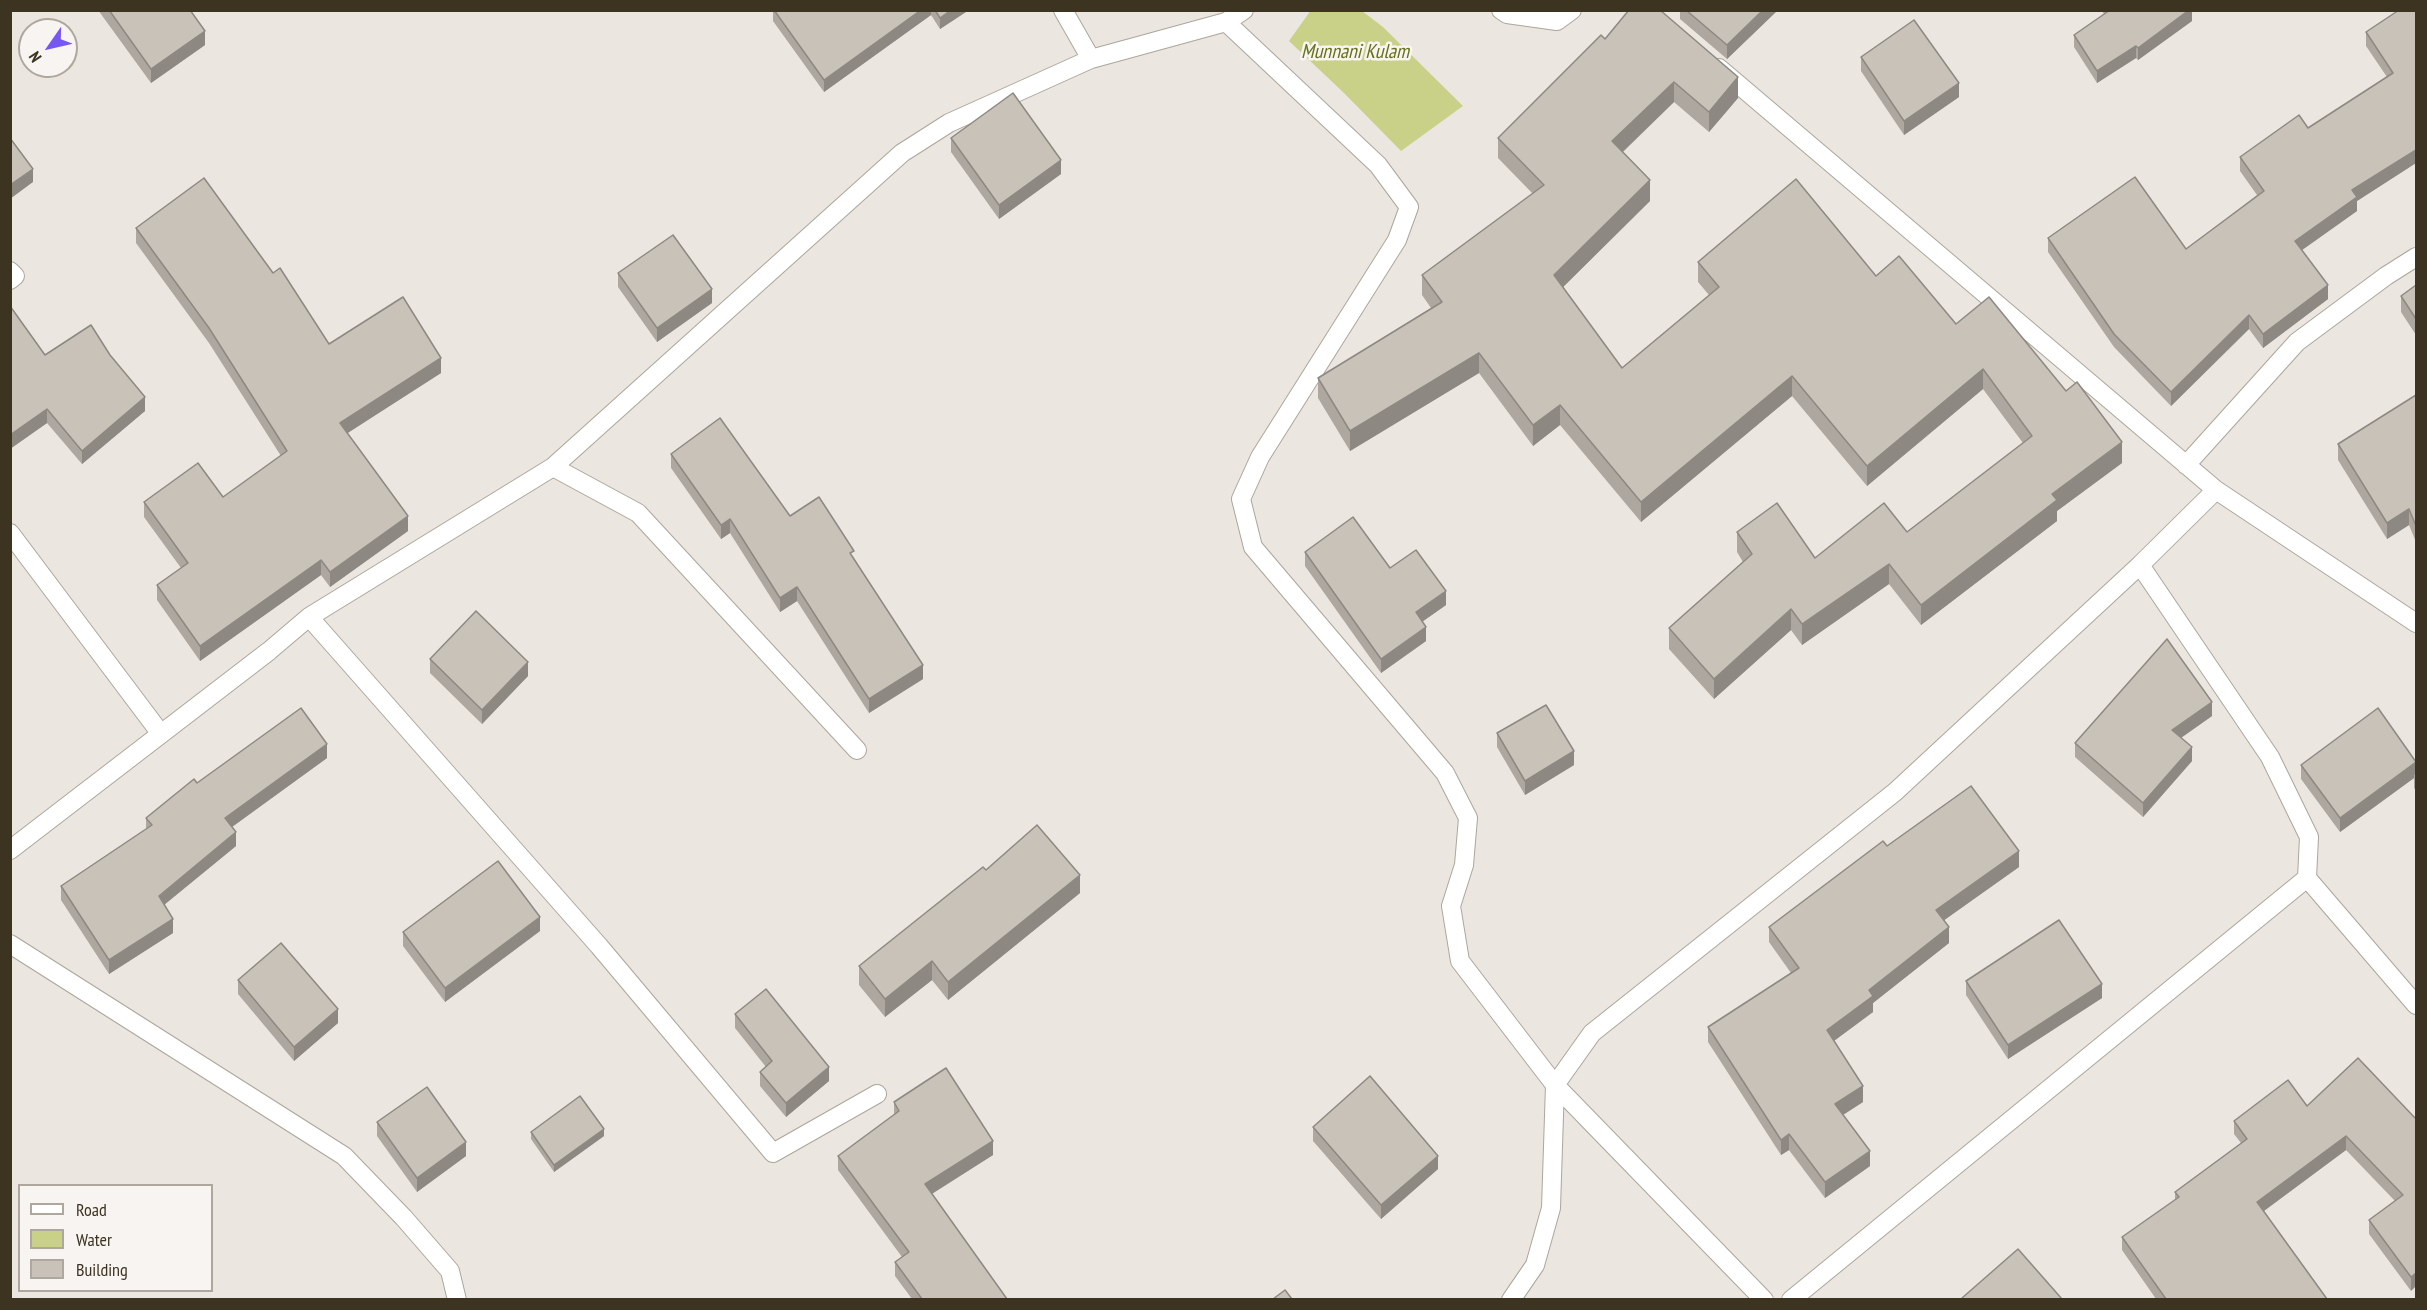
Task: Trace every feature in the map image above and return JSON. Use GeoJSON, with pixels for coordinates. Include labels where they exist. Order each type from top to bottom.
{"type":"FeatureCollection","features":[{"type":"Feature","properties":{"kind":"street"},"geometry":{"type":"LineString","coordinates":[[1064,10],[1091,59]]}},
{"type":"Feature","properties":{"kind":"street"},"geometry":{"type":"LineString","coordinates":[[10,850],[309,617],[553,467],[902,153],[949,123],[1091,59],[1226,22],[1244,10]]}},
{"type":"Feature","properties":{"kind":"street"},"geometry":{"type":"LineString","coordinates":[[1502,10],[1507,14],[1557,21],[1572,10]]}},
{"type":"Feature","properties":{"kind":"street"},"geometry":{"type":"LineString","coordinates":[[1226,22],[1378,165],[1409,207],[1397,240],[1260,457],[1241,499],[1253,547],[1445,773],[1468,818],[1464,865],[1451,906],[1460,961],[1555,1085],[1764,1299]]}},
{"type":"Feature","properties":{"kind":"street"},"geometry":{"type":"LineString","coordinates":[[1703,54],[2216,490],[2416,623]]}},
{"type":"Feature","properties":{"kind":"street"},"geometry":{"type":"LineString","coordinates":[[2186,465],[2297,342],[2386,276],[2416,257]]}},
{"type":"Feature","properties":{"kind":"street"},"geometry":{"type":"LineString","coordinates":[[10,271],[15,276],[10,280]]}},
{"type":"Feature","properties":{"kind":"street"},"geometry":{"type":"LineString","coordinates":[[553,467],[638,513],[857,750]]}},
{"type":"Feature","properties":{"kind":"street"},"geometry":{"type":"LineString","coordinates":[[1511,1299],[1534,1265],[1551,1208],[1555,1085],[1592,1033],[1895,792],[2140,565],[2216,490]]}},
{"type":"Feature","properties":{"kind":"street"},"geometry":{"type":"LineString","coordinates":[[10,533],[161,734]]}},
{"type":"Feature","properties":{"kind":"street"},"geometry":{"type":"LineString","coordinates":[[2140,565],[2270,757],[2309,837],[2307,878],[2416,1005]]}},
{"type":"Feature","properties":{"kind":"street"},"geometry":{"type":"LineString","coordinates":[[309,617],[599,946],[773,1153],[877,1094]]}},
{"type":"Feature","properties":{"kind":"street"},"geometry":{"type":"LineString","coordinates":[[1791,1299],[2307,878]]}},
{"type":"Feature","properties":{"kind":"street"},"geometry":{"type":"LineString","coordinates":[[10,944],[344,1156],[404,1218],[450,1271],[457,1299]]}},
{"type":"Feature","properties":{"kind":"water","name":"Munnani Kulam"},"geometry":{"type":"Polygon","coordinates":[[[1311,10],[1362,11],[1383,27],[1463,106],[1401,151],[1289,41],[1311,10]]]}},
{"type":"Feature","properties":{"kind":"building"},"geometry":{"type":"Polygon","coordinates":[[[109,10],[190,10],[205,31],[151,69],[109,10]]]}},
{"type":"Feature","properties":{"kind":"building"},"geometry":{"type":"Polygon","coordinates":[[[774,10],[921,10],[824,80],[774,10]]]}},
{"type":"Feature","properties":{"kind":"building"},"geometry":{"type":"Polygon","coordinates":[[[935,10],[951,10],[940,18],[935,10]]]}},
{"type":"Feature","properties":{"kind":"building"},"geometry":{"type":"Polygon","coordinates":[[[1629,10],[1660,10],[1738,77],[1709,112],[1674,82],[1612,141],[1650,180],[1554,275],[1622,368],[1719,287],[1698,262],[1796,179],[1876,276],[1899,256],[1956,324],[1989,297],[2066,391],[2077,382],[2122,442],[2052,494],[2057,500],[1921,605],[1889,564],[1802,624],[1791,609],[1714,679],[1669,628],[1752,554],[1737,532],[1777,503],[1815,558],[1884,503],[1907,532],[2032,436],[1983,369],[1867,466],[1792,376],[1641,502],[1560,405],[1533,425],[1479,353],[1350,431],[1318,378],[1442,302],[1422,275],[1544,185],[1498,138],[1601,35],[1605,39],[1629,10]]]}},
{"type":"Feature","properties":{"kind":"building"},"geometry":{"type":"Polygon","coordinates":[[[1686,10],[1763,10],[1727,45],[1686,10]]]}},
{"type":"Feature","properties":{"kind":"building"},"geometry":{"type":"Polygon","coordinates":[[[2110,10],[2189,10],[2138,48],[2136,46],[2097,71],[2074,35],[2110,10]]]}},
{"type":"Feature","properties":{"kind":"building"},"geometry":{"type":"Polygon","coordinates":[[[2399,10],[2416,10],[2416,150],[2352,190],[2357,197],[2295,241],[2328,285],[2263,334],[2249,315],[2171,392],[2114,334],[2048,238],[2135,177],[2186,249],[2264,191],[2240,157],[2299,115],[2308,128],[2393,73],[2366,32],[2399,10]]]}},
{"type":"Feature","properties":{"kind":"building"},"geometry":{"type":"Polygon","coordinates":[[[1914,20],[1959,83],[1904,121],[1861,57],[1914,20]]]}},
{"type":"Feature","properties":{"kind":"building"},"geometry":{"type":"Polygon","coordinates":[[[1013,93],[1061,160],[999,205],[951,138],[1013,93]]]}},
{"type":"Feature","properties":{"kind":"building"},"geometry":{"type":"Polygon","coordinates":[[[10,138],[33,169],[10,185],[10,138]]]}},
{"type":"Feature","properties":{"kind":"building"},"geometry":{"type":"Polygon","coordinates":[[[204,178],[273,273],[280,268],[329,344],[403,297],[441,358],[340,423],[408,516],[330,572],[321,560],[200,646],[157,585],[188,563],[144,502],[198,463],[223,497],[287,451],[209,328],[136,228],[204,178]]]}},
{"type":"Feature","properties":{"kind":"building"},"geometry":{"type":"Polygon","coordinates":[[[673,235],[712,289],[657,328],[618,273],[673,235]]]}},
{"type":"Feature","properties":{"kind":"building"},"geometry":{"type":"Polygon","coordinates":[[[2416,285],[2416,319],[2401,296],[2416,285]]]}},
{"type":"Feature","properties":{"kind":"building"},"geometry":{"type":"Polygon","coordinates":[[[10,306],[45,355],[91,325],[110,355],[145,397],[82,451],[47,409],[10,435],[10,306]]]}},
{"type":"Feature","properties":{"kind":"building"},"geometry":{"type":"Polygon","coordinates":[[[2416,395],[2416,526],[2409,509],[2387,523],[2338,444],[2416,395]]]}},
{"type":"Feature","properties":{"kind":"building"},"geometry":{"type":"Polygon","coordinates":[[[720,418],[790,516],[819,497],[854,551],[850,553],[923,665],[869,699],[797,587],[780,598],[730,519],[721,525],[671,454],[720,418]]]}},
{"type":"Feature","properties":{"kind":"building"},"geometry":{"type":"Polygon","coordinates":[[[1353,517],[1390,568],[1416,550],[1446,591],[1416,612],[1426,627],[1381,659],[1305,552],[1353,517]]]}},
{"type":"Feature","properties":{"kind":"building"},"geometry":{"type":"Polygon","coordinates":[[[476,611],[528,662],[482,710],[430,659],[476,611]]]}},
{"type":"Feature","properties":{"kind":"building"},"geometry":{"type":"Polygon","coordinates":[[[2167,639],[2212,702],[2172,730],[2192,747],[2143,803],[2075,743],[2167,639]]]}},
{"type":"Feature","properties":{"kind":"building"},"geometry":{"type":"Polygon","coordinates":[[[1546,705],[1574,751],[1525,781],[1497,733],[1546,705]]]}},
{"type":"Feature","properties":{"kind":"building"},"geometry":{"type":"Polygon","coordinates":[[[301,708],[327,744],[225,818],[236,832],[159,896],[173,919],[109,960],[61,886],[152,825],[146,818],[194,779],[197,783],[301,708]]]}},
{"type":"Feature","properties":{"kind":"building"},"geometry":{"type":"Polygon","coordinates":[[[2378,708],[2416,762],[2340,818],[2301,765],[2378,708]]]}},
{"type":"Feature","properties":{"kind":"building"},"geometry":{"type":"Polygon","coordinates":[[[1971,786],[2019,851],[1936,910],[1949,927],[1869,990],[1873,996],[1827,1030],[1863,1086],[1835,1104],[1870,1151],[1825,1182],[1789,1134],[1781,1140],[1708,1027],[1799,968],[1769,927],[1883,841],[1887,846],[1971,786]]]}},
{"type":"Feature","properties":{"kind":"building"},"geometry":{"type":"Polygon","coordinates":[[[1037,825],[1080,875],[948,982],[932,961],[885,999],[859,966],[983,867],[986,870],[1037,825]]]}},
{"type":"Feature","properties":{"kind":"building"},"geometry":{"type":"Polygon","coordinates":[[[498,861],[540,917],[445,988],[403,932],[498,861]]]}},
{"type":"Feature","properties":{"kind":"building"},"geometry":{"type":"Polygon","coordinates":[[[2059,920],[2102,984],[2008,1045],[1966,981],[2059,920]]]}},
{"type":"Feature","properties":{"kind":"building"},"geometry":{"type":"Polygon","coordinates":[[[281,943],[338,1009],[294,1047],[238,980],[281,943]]]}},
{"type":"Feature","properties":{"kind":"building"},"geometry":{"type":"Polygon","coordinates":[[[766,989],[829,1067],[786,1103],[760,1072],[772,1061],[735,1014],[766,989]]]}},
{"type":"Feature","properties":{"kind":"building"},"geometry":{"type":"Polygon","coordinates":[[[2358,1058],[2416,1119],[2416,1273],[2411,1277],[2369,1220],[2403,1195],[2346,1136],[2257,1202],[2327,1299],[2166,1299],[2122,1237],[2179,1197],[2175,1192],[2247,1139],[2234,1121],[2288,1080],[2307,1106],[2358,1058]]]}},
{"type":"Feature","properties":{"kind":"building"},"geometry":{"type":"Polygon","coordinates":[[[946,1068],[993,1141],[925,1184],[1007,1299],[922,1299],[895,1262],[909,1252],[838,1156],[899,1111],[894,1102],[946,1068]]]}},
{"type":"Feature","properties":{"kind":"building"},"geometry":{"type":"Polygon","coordinates":[[[1370,1076],[1438,1156],[1381,1205],[1313,1127],[1370,1076]]]}},
{"type":"Feature","properties":{"kind":"building"},"geometry":{"type":"Polygon","coordinates":[[[427,1087],[466,1142],[417,1178],[377,1122],[427,1087]]]}},
{"type":"Feature","properties":{"kind":"building"},"geometry":{"type":"Polygon","coordinates":[[[580,1096],[604,1129],[554,1165],[531,1132],[580,1096]]]}},
{"type":"Feature","properties":{"kind":"building"},"geometry":{"type":"Polygon","coordinates":[[[2018,1249],[2062,1299],[1962,1298],[2018,1249]]]}},
{"type":"Feature","properties":{"kind":"building"},"geometry":{"type":"Polygon","coordinates":[[[1285,1290],[1292,1299],[1273,1299],[1285,1290]]]}}]}
